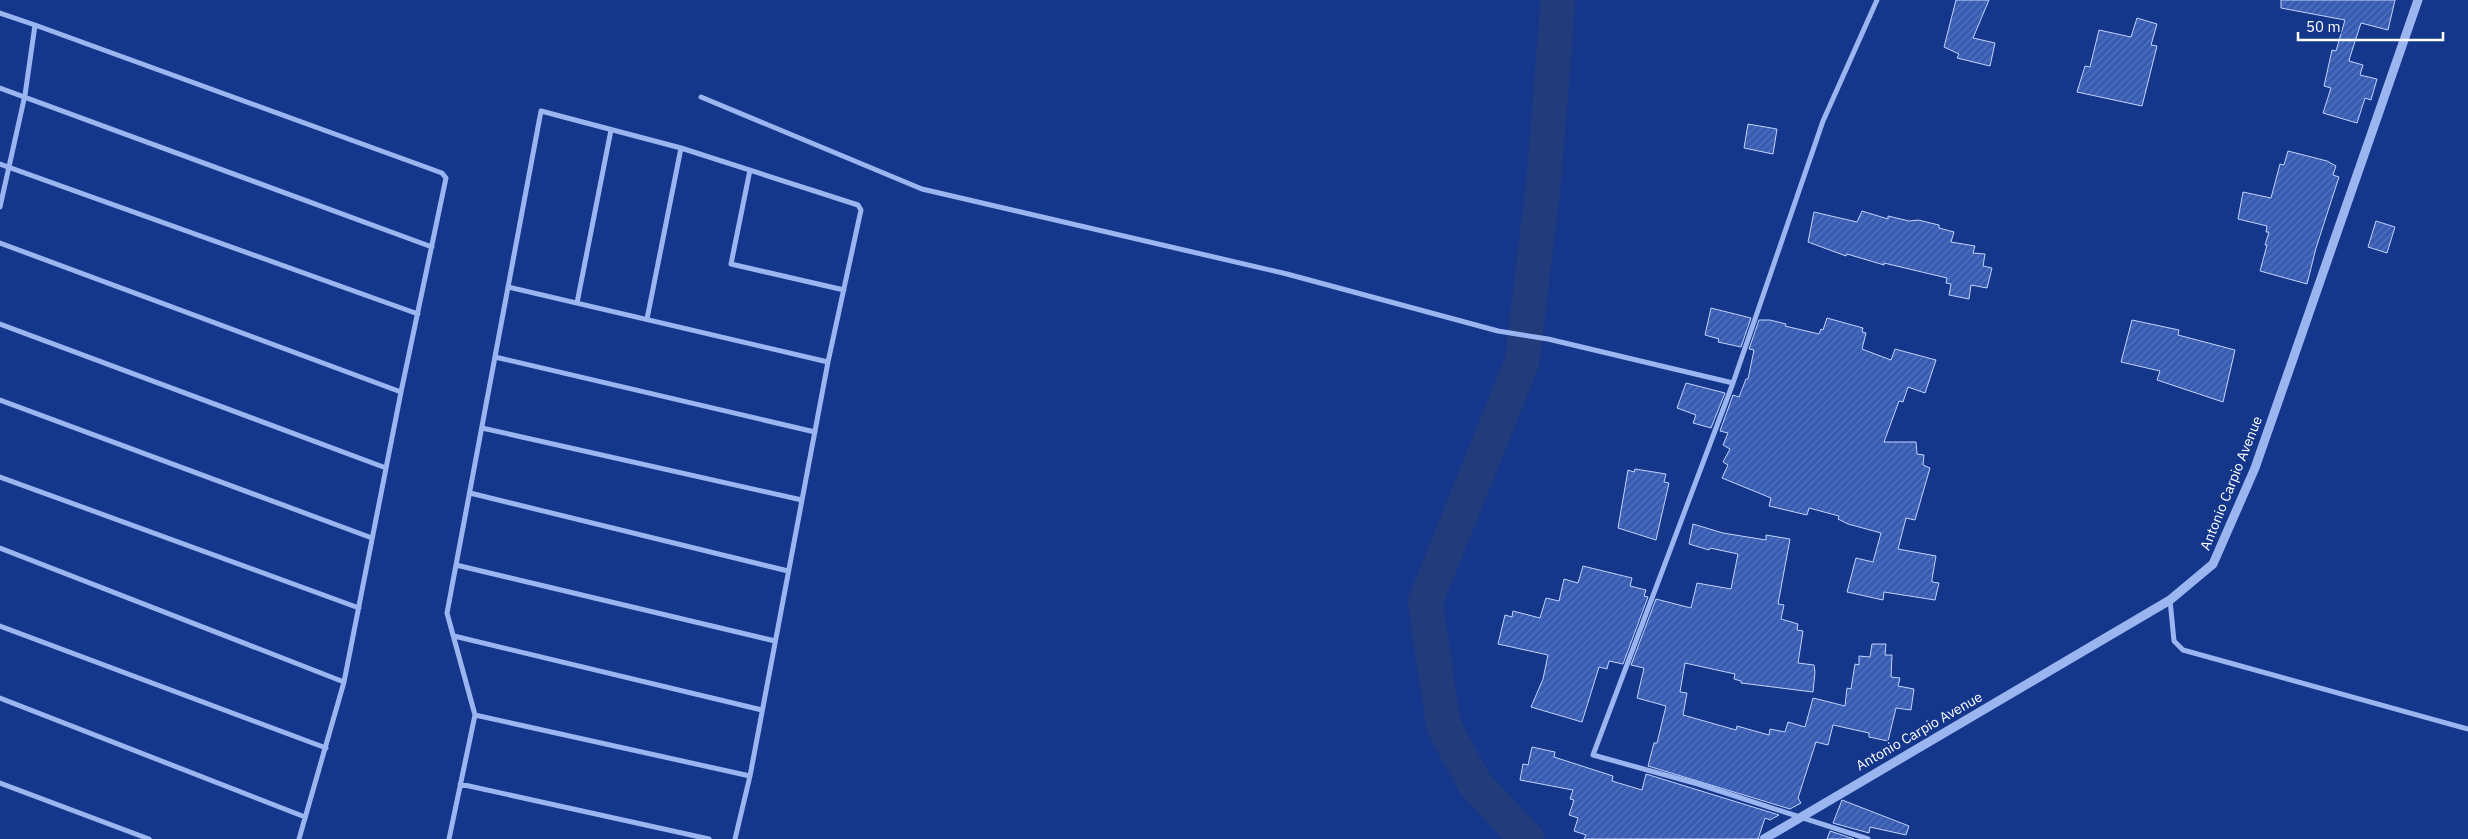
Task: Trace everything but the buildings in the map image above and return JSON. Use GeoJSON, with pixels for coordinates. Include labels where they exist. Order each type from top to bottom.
{"type":"FeatureCollection","features":[{"type":"Feature","properties":{"kind":"street"},"geometry":{"type":"LineString","coordinates":[[1868,839],[1798,818],[1698,784],[1593,755],[1732,383],[1823,121],[1877,0]]}},
{"type":"Feature","properties":{"kind":"street","name":"Antonio Carpio Avenue"},"geometry":{"type":"LineString","coordinates":[[1764,839],[2170,600],[2213,564],[2255,468],[2418,0]]}},
{"type":"Feature","properties":{"kind":"street"},"geometry":{"type":"LineString","coordinates":[[0,14],[442,173],[446,178],[401,392],[344,682],[299,839]]}},
{"type":"Feature","properties":{"kind":"street"},"geometry":{"type":"LineString","coordinates":[[0,207],[25,96],[35,25]]}},
{"type":"Feature","properties":{"kind":"street"},"geometry":{"type":"LineString","coordinates":[[0,88],[432,247]]}},
{"type":"Feature","properties":{"kind":"street"},"geometry":{"type":"LineString","coordinates":[[701,97],[922,188],[1287,274],[1498,331],[1548,339],[1732,383]]}},
{"type":"Feature","properties":{"kind":"street"},"geometry":{"type":"LineString","coordinates":[[449,839],[475,715],[447,613],[541,111],[681,148],[858,204],[862,214],[828,362],[750,776],[735,839]]}},
{"type":"Feature","properties":{"kind":"street"},"geometry":{"type":"LineString","coordinates":[[577,303],[611,130]]}},
{"type":"Feature","properties":{"kind":"street"},"geometry":{"type":"LineString","coordinates":[[647,319],[681,148]]}},
{"type":"Feature","properties":{"kind":"street"},"geometry":{"type":"LineString","coordinates":[[0,164],[418,314]]}},
{"type":"Feature","properties":{"kind":"street"},"geometry":{"type":"LineString","coordinates":[[750,170],[731,264],[844,290]]}},
{"type":"Feature","properties":{"kind":"street"},"geometry":{"type":"LineString","coordinates":[[0,243],[401,392]]}},
{"type":"Feature","properties":{"kind":"street"},"geometry":{"type":"LineString","coordinates":[[508,287],[828,362]]}},
{"type":"Feature","properties":{"kind":"street"},"geometry":{"type":"LineString","coordinates":[[0,324],[386,468]]}},
{"type":"Feature","properties":{"kind":"street"},"geometry":{"type":"LineString","coordinates":[[495,357],[815,432]]}},
{"type":"Feature","properties":{"kind":"street"},"geometry":{"type":"LineString","coordinates":[[0,400],[372,538]]}},
{"type":"Feature","properties":{"kind":"street"},"geometry":{"type":"LineString","coordinates":[[482,428],[802,500]]}},
{"type":"Feature","properties":{"kind":"street"},"geometry":{"type":"LineString","coordinates":[[0,477],[359,608]]}},
{"type":"Feature","properties":{"kind":"street"},"geometry":{"type":"LineString","coordinates":[[470,493],[788,571]]}},
{"type":"Feature","properties":{"kind":"street"},"geometry":{"type":"LineString","coordinates":[[0,548],[344,682]]}},
{"type":"Feature","properties":{"kind":"street"},"geometry":{"type":"LineString","coordinates":[[456,565],[775,641]]}},
{"type":"Feature","properties":{"kind":"street"},"geometry":{"type":"LineString","coordinates":[[2170,600],[2174,641],[2183,650],[2468,730]]}},
{"type":"Feature","properties":{"kind":"street"},"geometry":{"type":"LineString","coordinates":[[0,626],[326,748]]}},
{"type":"Feature","properties":{"kind":"street"},"geometry":{"type":"LineString","coordinates":[[454,636],[762,710]]}},
{"type":"Feature","properties":{"kind":"street"},"geometry":{"type":"LineString","coordinates":[[0,698],[306,817]]}},
{"type":"Feature","properties":{"kind":"street"},"geometry":{"type":"LineString","coordinates":[[475,715],[750,776]]}},
{"type":"Feature","properties":{"kind":"street"},"geometry":{"type":"LineString","coordinates":[[0,783],[149,839]]}},
{"type":"Feature","properties":{"kind":"street"},"geometry":{"type":"LineString","coordinates":[[460,784],[709,839]]}},
{"type":"Feature","properties":{"kind":"waterway"},"geometry":{"type":"LineString","coordinates":[[1527,839],[1475,784],[1444,727],[1425,602],[1522,362],[1544,179],[1558,0]]}}]}
